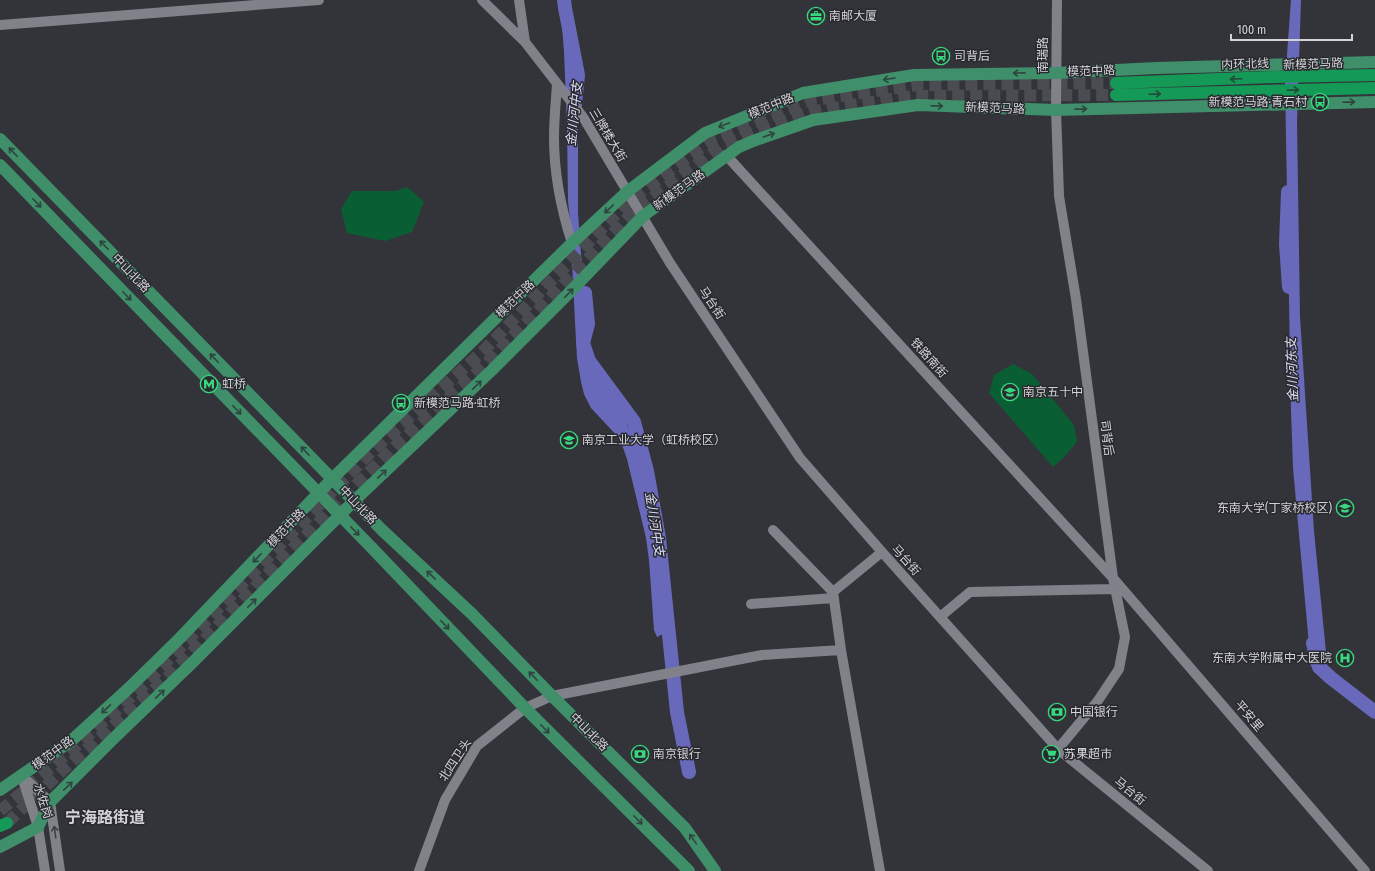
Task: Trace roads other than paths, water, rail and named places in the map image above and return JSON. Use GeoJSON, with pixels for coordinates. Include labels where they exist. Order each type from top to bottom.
{"type":"FeatureCollection","features":[{"type":"Feature","properties":{"kind":"highway","name":"内环北线"},"geometry":{"type":"LineString","coordinates":[[1375,74],[1354,76],[1275,77],[1116,89],[1262,91],[1375,88]]}},
{"type":"Feature","properties":{"kind":"highway"},"geometry":{"type":"LineString","coordinates":[[1326,89],[1375,94]]}},
{"type":"Feature","properties":{"kind":"main road","name":"新模范马路"},"geometry":{"type":"LineString","coordinates":[[1156,68],[1375,62]]}},
{"type":"Feature","properties":{"kind":"main road","name":"模范中路"},"geometry":{"type":"LineString","coordinates":[[0,790],[71,741],[129,688],[180,638],[332,479],[572,243],[628,191],[705,133],[803,93],[914,75],[1156,68]]}},
{"type":"Feature","properties":{"kind":"main road","name":"新模范马路"},"geometry":{"type":"LineString","coordinates":[[643,216],[739,147],[753,140],[813,120],[918,105],[1056,110],[1375,102]]}},
{"type":"Feature","properties":{"kind":"main road","name":"中山北路"},"geometry":{"type":"LineString","coordinates":[[0,139],[382,530],[472,614],[685,828],[715,871]]}},
{"type":"Feature","properties":{"kind":"main road","name":"中山北路"},"geometry":{"type":"LineString","coordinates":[[0,165],[319,493],[525,708],[689,871]]}},
{"type":"Feature","properties":{"kind":"main road"},"geometry":{"type":"LineString","coordinates":[[0,847],[38,827],[50,802],[354,501],[492,370],[643,216]]}},
{"type":"Feature","properties":{"kind":"street"},"geometry":{"type":"LineString","coordinates":[[0,25],[319,0]]}},
{"type":"Feature","properties":{"kind":"street","name":"三牌楼大街"},"geometry":{"type":"LineString","coordinates":[[482,0],[525,42],[583,117],[643,216]]}},
{"type":"Feature","properties":{"kind":"street"},"geometry":{"type":"LineString","coordinates":[[519,0],[525,42]]}},
{"type":"Feature","properties":{"kind":"street","name":"南瑞路"},"geometry":{"type":"LineString","coordinates":[[1056,110],[1057,0]]}},
{"type":"Feature","properties":{"kind":"street"},"geometry":{"type":"LineString","coordinates":[[557,84],[554,135],[555,166],[564,219],[572,243]]}},
{"type":"Feature","properties":{"kind":"street","name":"司背后"},"geometry":{"type":"LineString","coordinates":[[1056,110],[1059,196],[1076,299],[1113,578],[1125,636],[1119,670],[1097,702],[1058,749]]}},
{"type":"Feature","properties":{"kind":"street","name":"铁路南街"},"geometry":{"type":"LineString","coordinates":[[726,155],[1113,578]]}},
{"type":"Feature","properties":{"kind":"street","name":"马台街"},"geometry":{"type":"LineString","coordinates":[[643,216],[670,263],[800,458],[1058,749],[1208,871]]}},
{"type":"Feature","properties":{"kind":"street"},"geometry":{"type":"LineString","coordinates":[[773,530],[833,595],[841,650],[880,871]]}},
{"type":"Feature","properties":{"kind":"street"},"geometry":{"type":"LineString","coordinates":[[751,604],[833,595],[882,552]]}},
{"type":"Feature","properties":{"kind":"street","name":"平安里"},"geometry":{"type":"LineString","coordinates":[[1113,578],[1365,871]]}},
{"type":"Feature","properties":{"kind":"street"},"geometry":{"type":"LineString","coordinates":[[940,617],[970,592],[1115,589]]}},
{"type":"Feature","properties":{"kind":"street","name":"北四卫头"},"geometry":{"type":"LineString","coordinates":[[420,871],[445,800],[477,746],[525,708],[552,696],[762,655],[841,650]]}},
{"type":"Feature","properties":{"kind":"street","name":"水佐岗"},"geometry":{"type":"LineString","coordinates":[[22,775],[50,802],[60,871]]}},
{"type":"Feature","properties":{"kind":"street","name":"水佐岗"},"geometry":{"type":"LineString","coordinates":[[22,775],[38,827],[45,871]]}},
{"type":"Feature","properties":{"kind":"water"},"geometry":{"type":"Polygon","coordinates":[[[560,0],[571,0],[578,130],[578,213],[588,349],[598,376],[620,409],[632,436],[653,526],[662,601],[663,634],[657,637],[654,630],[646,538],[627,459],[620,439],[591,408],[584,394],[577,358],[568,201],[567,126],[560,0]]]}},
{"type":"Feature","properties":{"kind":"water"},"geometry":{"type":"Polygon","coordinates":[[[1291,0],[1301,0],[1297,122],[1300,317],[1314,531],[1326,652],[1311,667],[1293,468],[1291,410],[1285,82],[1291,0]]]}},
{"type":"Feature","properties":{"kind":"waterway","name":"金川河中支"},"geometry":{"type":"LineString","coordinates":[[564,0],[578,75],[574,114]]}},
{"type":"Feature","properties":{"kind":"waterway","name":"金川河东支"},"geometry":{"type":"LineString","coordinates":[[1288,192],[1286,244],[1289,287]]}},
{"type":"Feature","properties":{"kind":"waterway","name":"金川河中支"},"geometry":{"type":"LineString","coordinates":[[585,293],[588,324],[583,343],[589,361],[634,422],[647,471],[659,538],[677,712],[689,772]]}},
{"type":"Feature","properties":{"kind":"waterway","name":"金川河东支"},"geometry":{"type":"LineString","coordinates":[[1313,643],[1319,667],[1375,712]]}},
{"type":"Feature","properties":{"kind":"tunnel"},"geometry":{"type":"LineString","coordinates":[[0,811],[71,751],[138,691],[371,452],[484,350],[627,203],[712,140],[808,101],[866,92],[918,85],[1116,83]]}},
{"type":"Feature","properties":{"kind":"tunnel"},"geometry":{"type":"LineString","coordinates":[[7,823],[65,768],[169,676],[270,571],[390,451],[484,366],[632,213],[721,146],[762,129],[810,112],[914,96],[1116,95]]}},
{"type":"Feature","properties":{"kind":"place","name":"南邮大厦"},"geometry":{"type":"Point","coordinates":[816,16]}},
{"type":"Feature","properties":{"kind":"place","name":"司背后"},"geometry":{"type":"Point","coordinates":[941,56]}},
{"type":"Feature","properties":{"kind":"place","name":"新模范马路·青石村"},"geometry":{"type":"Point","coordinates":[1320,102]}},
{"type":"Feature","properties":{"kind":"place","name":"虹桥"},"geometry":{"type":"Point","coordinates":[209,384]}},
{"type":"Feature","properties":{"kind":"place","name":"南京五十中"},"geometry":{"type":"Point","coordinates":[1010,392]}},
{"type":"Feature","properties":{"kind":"place","name":"新模范马路·虹桥"},"geometry":{"type":"Point","coordinates":[401,403]}},
{"type":"Feature","properties":{"kind":"place","name":"南京工业大学（虹桥校区）"},"geometry":{"type":"Point","coordinates":[569,440]}},
{"type":"Feature","properties":{"kind":"place","name":"东南大学(丁家桥校区)"},"geometry":{"type":"Point","coordinates":[1345,508]}},
{"type":"Feature","properties":{"kind":"place","name":"东南大学附属中大医院"},"geometry":{"type":"Point","coordinates":[1345,658]}},
{"type":"Feature","properties":{"kind":"place","name":"中国银行"},"geometry":{"type":"Point","coordinates":[1057,712]}},
{"type":"Feature","properties":{"kind":"place","name":"南京银行"},"geometry":{"type":"Point","coordinates":[640,754]}},
{"type":"Feature","properties":{"kind":"place","name":"苏果超市"},"geometry":{"type":"Point","coordinates":[1051,754]}},
{"type":"Feature","properties":{"kind":"district","name":"宁海路街道"},"geometry":{"type":"Point","coordinates":[105,817]}}]}
